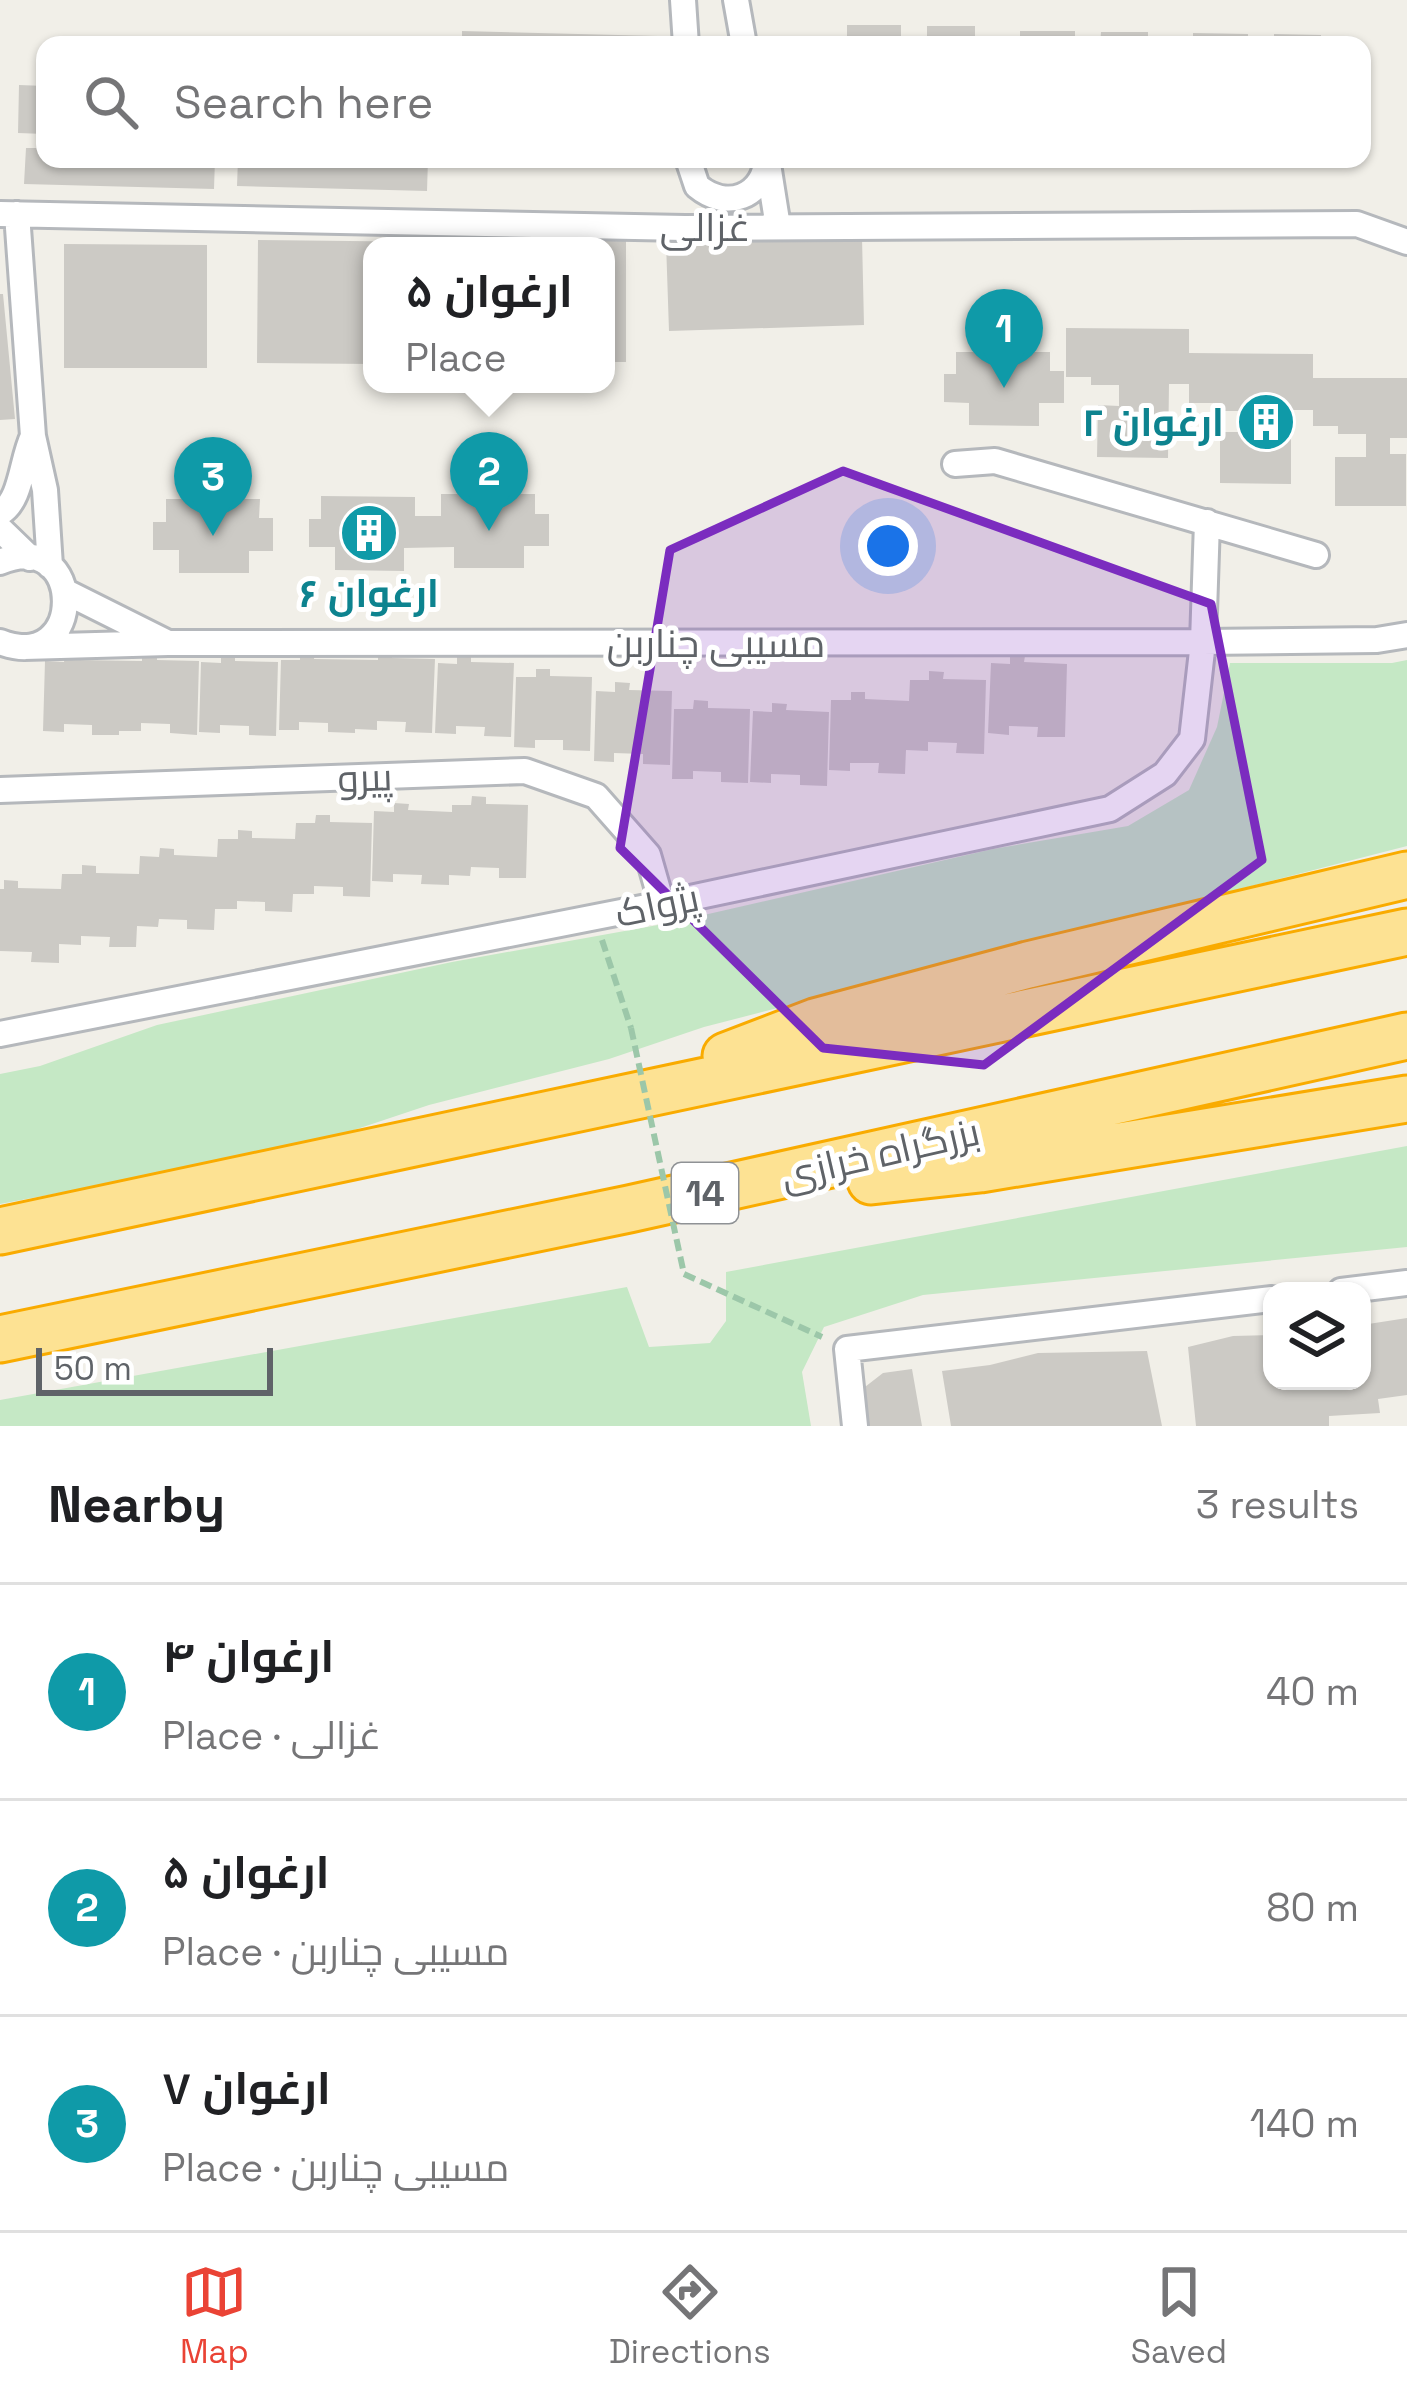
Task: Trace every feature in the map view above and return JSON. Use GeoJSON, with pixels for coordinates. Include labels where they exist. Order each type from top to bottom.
{"type":"FeatureCollection","features":[{"type":"Feature","properties":{"kind":"highway"},"geometry":{"type":"LineString","coordinates":[[589,1108],[815,1022],[1028,965],[1401,876]]}},
{"type":"Feature","properties":{"kind":"highway"},"geometry":{"type":"LineString","coordinates":[[0,1231],[1407,932]]}},
{"type":"Feature","properties":{"kind":"highway","name":"بزرگراه خرازی"},"geometry":{"type":"LineString","coordinates":[[0,1339],[629,1210],[1407,1036]]}},
{"type":"Feature","properties":{"kind":"highway"},"geometry":{"type":"LineString","coordinates":[[629,1210],[980,1169],[1407,1099]]}},
{"type":"Feature","properties":{"kind":"street"},"geometry":{"type":"LineString","coordinates":[[683,0],[685,36]]}},
{"type":"Feature","properties":{"kind":"street"},"geometry":{"type":"LineString","coordinates":[[736,0],[742,36]]}},
{"type":"Feature","properties":{"kind":"street"},"geometry":{"type":"LineString","coordinates":[[691,168],[704,228]]}},
{"type":"Feature","properties":{"kind":"street"},"geometry":{"type":"LineString","coordinates":[[697,186],[720,200],[746,196],[764,177],[766,168]]}},
{"type":"Feature","properties":{"kind":"street"},"geometry":{"type":"LineString","coordinates":[[768,168],[778,227]]}},
{"type":"Feature","properties":{"kind":"street"},"geometry":{"type":"LineString","coordinates":[[8,214],[33,436],[45,490],[40,562]]}},
{"type":"Feature","properties":{"kind":"street","name":"غزالی"},"geometry":{"type":"LineString","coordinates":[[8,214],[704,228],[1357,224],[1407,242]]}},
{"type":"Feature","properties":{"kind":"street"},"geometry":{"type":"LineString","coordinates":[[0,513],[17,494],[21,461],[33,436]]}},
{"type":"Feature","properties":{"kind":"street"},"geometry":{"type":"LineString","coordinates":[[955,464],[995,461],[1316,555]]}},
{"type":"Feature","properties":{"kind":"street","name":"پژواک"},"geometry":{"type":"LineString","coordinates":[[0,1034],[595,918],[1110,809],[1165,774],[1192,739],[1203,642],[1207,522]]}},
{"type":"Feature","properties":{"kind":"street"},"geometry":{"type":"LineString","coordinates":[[0,529],[40,562],[66,592],[168,643]]}},
{"type":"Feature","properties":{"kind":"street"},"geometry":{"type":"LineString","coordinates":[[0,562],[40,562]]}},
{"type":"Feature","properties":{"kind":"street"},"geometry":{"type":"LineString","coordinates":[[9,651],[52,635],[67,608],[66,592]]}},
{"type":"Feature","properties":{"kind":"street","name":"مسیبی چناربن"},"geometry":{"type":"LineString","coordinates":[[9,651],[168,643],[1203,642],[1377,640],[1407,634]]}},
{"type":"Feature","properties":{"kind":"street","name":"پیرو"},"geometry":{"type":"LineString","coordinates":[[0,790],[525,771],[596,796],[648,855],[662,904]]}},
{"type":"Feature","properties":{"kind":"street"},"geometry":{"type":"LineString","coordinates":[[1371,1287],[1407,1283]]}},
{"type":"Feature","properties":{"kind":"street"},"geometry":{"type":"LineString","coordinates":[[855,1426],[847,1348],[1263,1300]]}},
{"type":"Feature","properties":{"kind":"path"},"geometry":{"type":"LineString","coordinates":[[595,918],[631,1028],[684,1274],[847,1348]]}},
{"type":"Feature","properties":{"kind":"highlighted area"},"geometry":{"type":"Polygon","coordinates":[[[843,471],[1211,604],[1262,860],[984,1065],[823,1048],[620,848],[670,550],[843,471]]]}},
{"type":"Feature","properties":{"kind":"green space"},"geometry":{"type":"Polygon","coordinates":[[[1407,660],[1407,846],[704,1027],[609,1059],[429,1105],[336,1136],[0,1204],[0,1074],[40,1066],[157,1025],[452,962],[669,923],[993,849],[1128,826],[1189,790],[1217,727],[1230,663],[1407,660]]]}},
{"type":"Feature","properties":{"kind":"green space"},"geometry":{"type":"Polygon","coordinates":[[[1407,1146],[1407,1247],[923,1295],[824,1327],[802,1372],[811,1426],[0,1426],[0,1400],[627,1287],[649,1347],[710,1343],[726,1321],[726,1272],[1407,1146]]]}},
{"type":"Feature","properties":{"kind":"building"},"geometry":{"type":"Polygon","coordinates":[[[847,25],[901,25],[901,36],[847,36],[847,25]]]}},
{"type":"Feature","properties":{"kind":"building"},"geometry":{"type":"Polygon","coordinates":[[[927,26],[975,26],[975,36],[927,36],[927,26]]]}},
{"type":"Feature","properties":{"kind":"building"},"geometry":{"type":"Polygon","coordinates":[[[462,31],[658,36],[462,36],[462,31]]]}},
{"type":"Feature","properties":{"kind":"building"},"geometry":{"type":"Polygon","coordinates":[[[1020,31],[1075,31],[1075,36],[1020,36],[1020,31]]]}},
{"type":"Feature","properties":{"kind":"building"},"geometry":{"type":"Polygon","coordinates":[[[1101,32],[1148,32],[1148,36],[1101,36],[1101,32]]]}},
{"type":"Feature","properties":{"kind":"building"},"geometry":{"type":"Polygon","coordinates":[[[1193,33],[1248,34],[1248,36],[1193,33]]]}},
{"type":"Feature","properties":{"kind":"building"},"geometry":{"type":"Polygon","coordinates":[[[19,85],[36,86],[36,134],[18,133],[19,85]]]}},
{"type":"Feature","properties":{"kind":"building"},"geometry":{"type":"Polygon","coordinates":[[[26,148],[36,148],[36,168],[215,168],[214,189],[24,184],[26,148]]]}},
{"type":"Feature","properties":{"kind":"building"},"geometry":{"type":"Polygon","coordinates":[[[238,168],[428,168],[427,191],[237,186],[238,168]]]}},
{"type":"Feature","properties":{"kind":"building"},"geometry":{"type":"Polygon","coordinates":[[[862,237],[864,325],[669,331],[666,242],[862,237]]]}},
{"type":"Feature","properties":{"kind":"building"},"geometry":{"type":"Polygon","coordinates":[[[615,239],[626,239],[626,362],[615,362],[615,239]]]}},
{"type":"Feature","properties":{"kind":"building"},"geometry":{"type":"Polygon","coordinates":[[[258,240],[363,241],[363,364],[257,363],[258,240]]]}},
{"type":"Feature","properties":{"kind":"building"},"geometry":{"type":"Polygon","coordinates":[[[64,244],[207,245],[207,368],[64,368],[64,244]]]}},
{"type":"Feature","properties":{"kind":"building"},"geometry":{"type":"Polygon","coordinates":[[[0,294],[15,419],[0,420],[0,294]]]}},
{"type":"Feature","properties":{"kind":"building"},"geometry":{"type":"Polygon","coordinates":[[[1066,328],[1189,329],[1189,353],[1313,354],[1313,378],[1407,378],[1407,438],[1390,438],[1390,454],[1406,454],[1406,506],[1335,506],[1335,457],[1366,457],[1366,434],[1338,434],[1338,426],[1313,426],[1313,410],[1291,410],[1291,484],[1220,483],[1220,432],[1242,432],[1242,411],[1214,411],[1214,403],[1189,403],[1189,384],[1169,384],[1168,458],[1097,457],[1098,405],[1119,406],[1119,385],[1091,385],[1091,377],[1066,377],[1066,328]]]}},
{"type":"Feature","properties":{"kind":"building"},"geometry":{"type":"Polygon","coordinates":[[[956,352],[1050,352],[1050,371],[1064,371],[1064,403],[1039,403],[1039,426],[969,425],[969,403],[944,402],[944,374],[956,374],[956,352]]]}},
{"type":"Feature","properties":{"kind":"building"},"geometry":{"type":"Polygon","coordinates":[[[441,494],[535,494],[535,514],[549,514],[549,546],[524,546],[524,568],[454,568],[454,547],[404,548],[404,571],[335,570],[335,547],[309,547],[309,519],[321,519],[321,496],[415,497],[415,516],[441,516],[441,494]]]}},
{"type":"Feature","properties":{"kind":"building"},"geometry":{"type":"Polygon","coordinates":[[[166,499],[260,499],[259,518],[273,518],[273,551],[249,551],[249,573],[179,573],[179,550],[153,550],[153,522],[166,522],[166,499]]]}},
{"type":"Feature","properties":{"kind":"building"},"geometry":{"type":"Polygon","coordinates":[[[378,650],[392,651],[392,658],[435,659],[432,733],[405,732],[406,722],[377,721],[377,730],[355,729],[355,733],[328,732],[328,723],[299,722],[299,730],[279,730],[281,660],[300,660],[300,651],[315,652],[314,659],[378,660],[378,650]]]}},
{"type":"Feature","properties":{"kind":"building"},"geometry":{"type":"Polygon","coordinates":[[[142,652],[157,652],[157,660],[199,661],[197,735],[170,733],[170,724],[141,723],[141,731],[119,731],[119,735],[92,735],[92,725],[64,724],[64,732],[43,731],[45,661],[64,662],[65,653],[79,653],[79,660],[142,661],[142,652]]]}},
{"type":"Feature","properties":{"kind":"building"},"geometry":{"type":"Polygon","coordinates":[[[221,654],[235,654],[235,661],[278,662],[276,736],[249,735],[249,726],[220,725],[220,733],[199,732],[201,662],[221,663],[221,654]]]}},
{"type":"Feature","properties":{"kind":"building"},"geometry":{"type":"Polygon","coordinates":[[[457,654],[471,655],[471,662],[514,663],[511,737],[484,736],[485,727],[456,726],[456,734],[435,733],[438,663],[457,664],[457,654]]]}},
{"type":"Feature","properties":{"kind":"building"},"geometry":{"type":"Polygon","coordinates":[[[1010,655],[1025,656],[1024,662],[1067,664],[1065,737],[1037,737],[1038,727],[1009,726],[1009,735],[988,733],[991,663],[1010,664],[1010,655]]]}},
{"type":"Feature","properties":{"kind":"building"},"geometry":{"type":"Polygon","coordinates":[[[536,669],[550,669],[550,676],[592,677],[590,751],[563,750],[563,740],[535,740],[535,748],[514,747],[516,677],[536,677],[536,669]]]}},
{"type":"Feature","properties":{"kind":"building"},"geometry":{"type":"Polygon","coordinates":[[[929,671],[944,672],[943,679],[986,680],[984,754],[956,753],[957,743],[928,742],[928,751],[906,750],[905,774],[878,773],[879,763],[850,763],[850,771],[829,770],[831,700],[851,700],[851,692],[865,692],[865,699],[909,701],[910,680],[929,680],[929,671]]]}},
{"type":"Feature","properties":{"kind":"building"},"geometry":{"type":"Polygon","coordinates":[[[615,682],[630,683],[629,690],[672,691],[670,765],[643,764],[643,754],[614,753],[614,762],[594,761],[596,691],[615,692],[615,682]]]}},
{"type":"Feature","properties":{"kind":"building"},"geometry":{"type":"Polygon","coordinates":[[[694,700],[708,701],[708,708],[750,709],[748,783],[721,782],[721,772],[693,771],[693,779],[672,779],[674,709],[693,709],[694,700]]]}},
{"type":"Feature","properties":{"kind":"building"},"geometry":{"type":"Polygon","coordinates":[[[772,703],[787,704],[786,710],[829,712],[827,786],[800,785],[800,775],[771,774],[771,783],[750,782],[753,711],[772,712],[772,703]]]}},
{"type":"Feature","properties":{"kind":"building"},"geometry":{"type":"Polygon","coordinates":[[[472,796],[486,797],[486,804],[528,805],[526,878],[499,878],[499,868],[471,867],[470,876],[449,875],[449,885],[421,884],[422,875],[393,874],[393,882],[372,881],[374,811],[394,812],[394,803],[409,804],[408,810],[452,812],[452,805],[471,805],[472,796]]]}},
{"type":"Feature","properties":{"kind":"building"},"geometry":{"type":"Polygon","coordinates":[[[316,815],[330,815],[330,822],[372,823],[370,897],[343,896],[343,887],[314,886],[314,894],[293,894],[292,912],[265,911],[265,902],[237,901],[237,909],[215,909],[214,930],[187,929],[187,920],[159,919],[158,927],[137,926],[136,947],[109,947],[110,937],[81,936],[81,945],[59,944],[59,963],[31,962],[32,952],[0,951],[4,880],[18,881],[18,888],[61,889],[62,874],[82,874],[82,865],[96,866],[96,873],[139,874],[140,856],[159,857],[160,848],[174,849],[174,855],[217,857],[218,839],[238,839],[238,830],[252,831],[252,838],[295,839],[296,823],[315,823],[316,815]]]}},
{"type":"Feature","properties":{"kind":"building"},"geometry":{"type":"Polygon","coordinates":[[[1407,1318],[1407,1395],[1378,1399],[1380,1413],[1329,1416],[1329,1426],[1196,1426],[1188,1347],[1233,1336],[1263,1335],[1263,1390],[1371,1390],[1371,1324],[1407,1318]]]}},
{"type":"Feature","properties":{"kind":"building"},"geometry":{"type":"Polygon","coordinates":[[[1147,1351],[1162,1426],[951,1426],[942,1371],[1038,1353],[1147,1351]]]}},
{"type":"Feature","properties":{"kind":"building"},"geometry":{"type":"Polygon","coordinates":[[[912,1369],[922,1426],[856,1426],[852,1397],[883,1373],[912,1369]]]}},
{"type":"Feature","properties":{"kind":"place","name":"ارغوان ۴"},"geometry":{"type":"Point","coordinates":[1004,388]}},
{"type":"Feature","properties":{"kind":"place","name":"ارغوان ۲"},"geometry":{"type":"Point","coordinates":[1266,422]}},
{"type":"Feature","properties":{"kind":"place","name":"ارغوان ۵"},"geometry":{"type":"Point","coordinates":[489,531]}},
{"type":"Feature","properties":{"kind":"place","name":"ارغوان ۶"},"geometry":{"type":"Point","coordinates":[369,533]}},
{"type":"Feature","properties":{"kind":"place","name":"ارغوان ۷"},"geometry":{"type":"Point","coordinates":[213,536]}}]}
